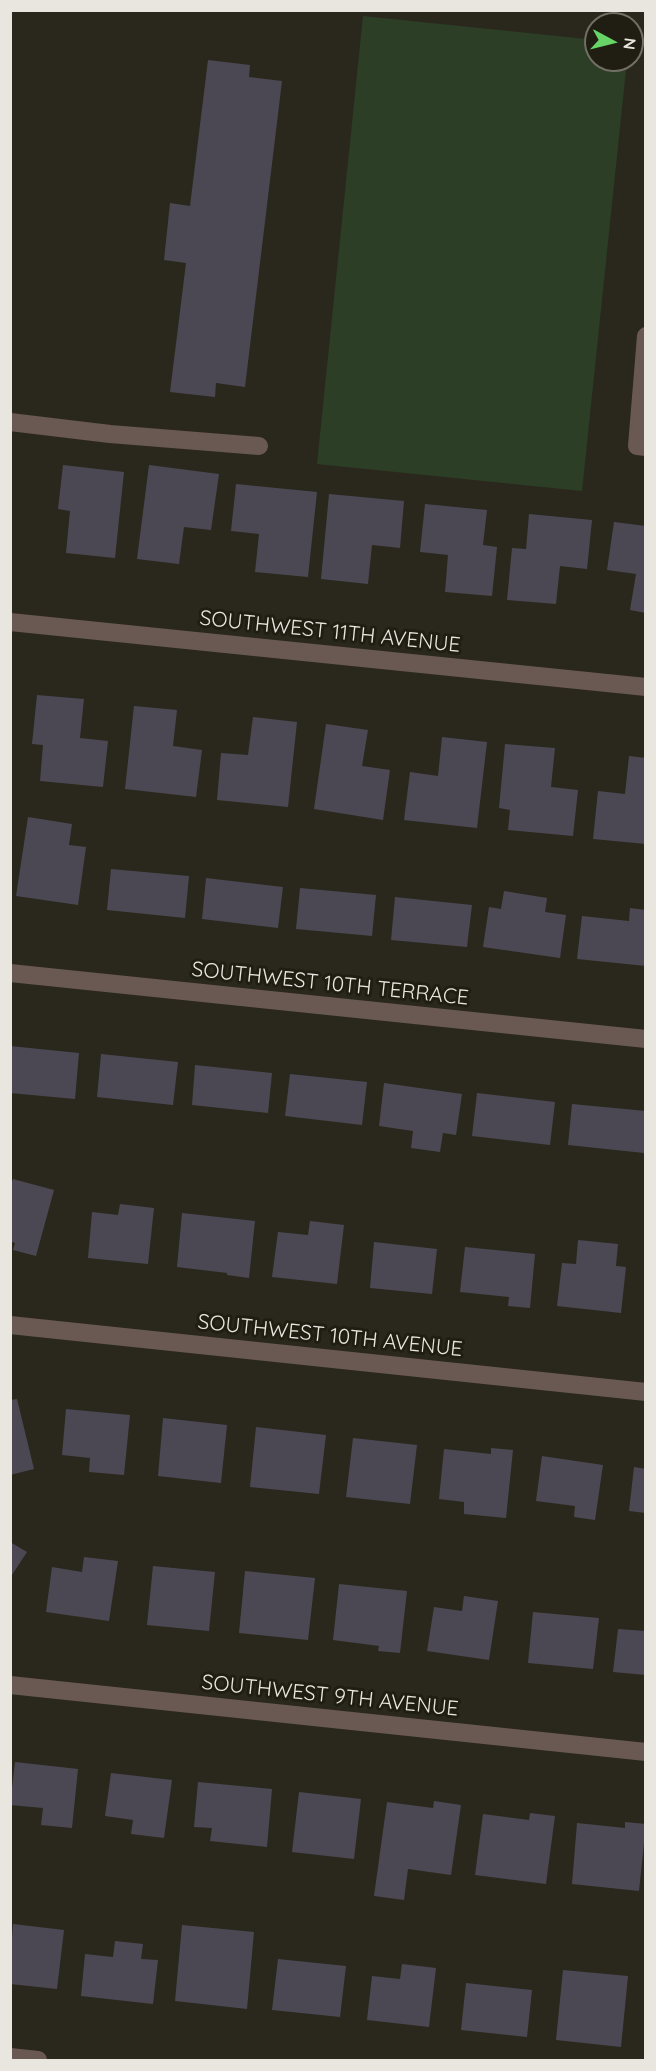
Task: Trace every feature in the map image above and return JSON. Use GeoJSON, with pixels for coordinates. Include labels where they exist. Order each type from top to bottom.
{"type":"FeatureCollection","features":[{"type":"Feature","properties":{"kind":"street"},"geometry":{"type":"LineString","coordinates":[[645,336],[637,446],[645,447]]}},
{"type":"Feature","properties":{"kind":"street"},"geometry":{"type":"LineString","coordinates":[[10,422],[110,434],[259,446]]}},
{"type":"Feature","properties":{"kind":"street","name":"SOUTHWEST 11TH AVENUE"},"geometry":{"type":"LineString","coordinates":[[10,622],[645,687]]}},
{"type":"Feature","properties":{"kind":"street","name":"SOUTHWEST 10TH TERRACE"},"geometry":{"type":"LineString","coordinates":[[10,973],[645,1040]]}},
{"type":"Feature","properties":{"kind":"street","name":"SOUTHWEST 10TH AVENUE"},"geometry":{"type":"LineString","coordinates":[[10,1325],[645,1392]]}},
{"type":"Feature","properties":{"kind":"street","name":"SOUTHWEST 9TH AVENUE"},"geometry":{"type":"LineString","coordinates":[[10,1685],[645,1752]]}},
{"type":"Feature","properties":{"kind":"street"},"geometry":{"type":"LineString","coordinates":[[10,2057],[38,2061]]}},
{"type":"Feature","properties":{"kind":"green space"},"geometry":{"type":"Polygon","coordinates":[[[363,16],[584,39],[584,72],[626,72],[582,491],[317,464],[363,16]]]}},
{"type":"Feature","properties":{"kind":"building"},"geometry":{"type":"Polygon","coordinates":[[[208,60],[250,65],[249,77],[282,81],[245,387],[216,383],[215,397],[170,392],[186,263],[164,260],[170,203],[190,206],[208,60]]]}},
{"type":"Feature","properties":{"kind":"building"},"geometry":{"type":"Polygon","coordinates":[[[63,465],[124,472],[115,558],[66,553],[70,511],[58,509],[63,465]]]}},
{"type":"Feature","properties":{"kind":"building"},"geometry":{"type":"Polygon","coordinates":[[[149,465],[219,474],[211,530],[184,527],[179,564],[137,559],[149,465]]]}},
{"type":"Feature","properties":{"kind":"building"},"geometry":{"type":"Polygon","coordinates":[[[236,484],[317,492],[308,577],[255,572],[259,534],[231,531],[236,484]]]}},
{"type":"Feature","properties":{"kind":"building"},"geometry":{"type":"Polygon","coordinates":[[[329,494],[404,501],[400,548],[372,545],[368,584],[321,579],[329,494]]]}},
{"type":"Feature","properties":{"kind":"building"},"geometry":{"type":"Polygon","coordinates":[[[425,504],[487,510],[483,545],[497,547],[492,596],[445,592],[448,555],[420,552],[425,504]]]}},
{"type":"Feature","properties":{"kind":"building"},"geometry":{"type":"Polygon","coordinates":[[[529,514],[592,520],[587,569],[560,566],[556,604],[507,600],[512,548],[526,549],[529,514]]]}},
{"type":"Feature","properties":{"kind":"building"},"geometry":{"type":"Polygon","coordinates":[[[614,522],[646,526],[646,613],[630,610],[636,574],[607,570],[614,522]]]}},
{"type":"Feature","properties":{"kind":"building"},"geometry":{"type":"Polygon","coordinates":[[[37,695],[84,699],[80,738],[108,741],[103,787],[40,781],[43,745],[32,744],[37,695]]]}},
{"type":"Feature","properties":{"kind":"building"},"geometry":{"type":"Polygon","coordinates":[[[134,706],[177,710],[173,746],[202,750],[196,797],[125,789],[134,706]]]}},
{"type":"Feature","properties":{"kind":"building"},"geometry":{"type":"Polygon","coordinates":[[[253,717],[297,722],[288,807],[217,800],[221,753],[248,755],[253,717]]]}},
{"type":"Feature","properties":{"kind":"building"},"geometry":{"type":"Polygon","coordinates":[[[326,724],[368,730],[362,766],[390,770],[383,820],[314,809],[326,724]]]}},
{"type":"Feature","properties":{"kind":"building"},"geometry":{"type":"Polygon","coordinates":[[[442,737],[487,742],[477,828],[404,820],[410,772],[438,776],[442,737]]]}},
{"type":"Feature","properties":{"kind":"building"},"geometry":{"type":"Polygon","coordinates":[[[505,744],[555,748],[551,787],[578,790],[573,836],[508,830],[510,810],[499,808],[505,744]]]}},
{"type":"Feature","properties":{"kind":"building"},"geometry":{"type":"Polygon","coordinates":[[[629,756],[646,758],[646,844],[593,839],[598,791],[625,794],[629,756]]]}},
{"type":"Feature","properties":{"kind":"building"},"geometry":{"type":"Polygon","coordinates":[[[28,817],[72,824],[69,845],[86,847],[78,905],[16,896],[28,817]]]}},
{"type":"Feature","properties":{"kind":"building"},"geometry":{"type":"Polygon","coordinates":[[[111,869],[189,876],[185,918],[107,910],[111,869]]]}},
{"type":"Feature","properties":{"kind":"building"},"geometry":{"type":"Polygon","coordinates":[[[206,878],[283,887],[278,928],[202,919],[206,878]]]}},
{"type":"Feature","properties":{"kind":"building"},"geometry":{"type":"Polygon","coordinates":[[[300,888],[376,895],[372,936],[296,929],[300,888]]]}},
{"type":"Feature","properties":{"kind":"building"},"geometry":{"type":"Polygon","coordinates":[[[504,891],[547,898],[545,912],[566,915],[560,958],[483,947],[489,907],[501,909],[504,891]]]}},
{"type":"Feature","properties":{"kind":"building"},"geometry":{"type":"Polygon","coordinates":[[[395,897],[472,905],[467,947],[391,940],[395,897]]]}},
{"type":"Feature","properties":{"kind":"building"},"geometry":{"type":"Polygon","coordinates":[[[630,908],[646,910],[646,966],[577,959],[582,916],[629,921],[630,908]]]}},
{"type":"Feature","properties":{"kind":"building"},"geometry":{"type":"Polygon","coordinates":[[[10,1046],[79,1053],[75,1099],[10,1093],[10,1046]]]}},
{"type":"Feature","properties":{"kind":"building"},"geometry":{"type":"Polygon","coordinates":[[[101,1054],[178,1062],[173,1105],[97,1097],[101,1054]]]}},
{"type":"Feature","properties":{"kind":"building"},"geometry":{"type":"Polygon","coordinates":[[[195,1065],[272,1073],[268,1113],[192,1105],[195,1065]]]}},
{"type":"Feature","properties":{"kind":"building"},"geometry":{"type":"Polygon","coordinates":[[[290,1074],[367,1082],[362,1125],[285,1116],[290,1074]]]}},
{"type":"Feature","properties":{"kind":"building"},"geometry":{"type":"Polygon","coordinates":[[[384,1083],[462,1094],[456,1135],[443,1133],[440,1152],[411,1148],[413,1131],[379,1126],[384,1083]]]}},
{"type":"Feature","properties":{"kind":"building"},"geometry":{"type":"Polygon","coordinates":[[[477,1093],[555,1102],[550,1145],[472,1136],[477,1093]]]}},
{"type":"Feature","properties":{"kind":"building"},"geometry":{"type":"Polygon","coordinates":[[[572,1104],[646,1111],[644,1153],[568,1145],[572,1104]]]}},
{"type":"Feature","properties":{"kind":"building"},"geometry":{"type":"Polygon","coordinates":[[[13,1179],[54,1190],[36,1256],[13,1250],[15,1243],[10,1241],[10,1187],[13,1179]]]}},
{"type":"Feature","properties":{"kind":"building"},"geometry":{"type":"Polygon","coordinates":[[[120,1204],[154,1208],[148,1264],[88,1258],[92,1212],[118,1215],[120,1204]]]}},
{"type":"Feature","properties":{"kind":"building"},"geometry":{"type":"Polygon","coordinates":[[[182,1213],[255,1221],[249,1278],[177,1267],[182,1213]]]}},
{"type":"Feature","properties":{"kind":"building"},"geometry":{"type":"Polygon","coordinates":[[[310,1221],[344,1225],[337,1284],[272,1277],[278,1232],[308,1235],[310,1221]]]}},
{"type":"Feature","properties":{"kind":"building"},"geometry":{"type":"Polygon","coordinates":[[[578,1240],[618,1244],[616,1266],[626,1267],[621,1313],[557,1306],[562,1263],[576,1264],[578,1240]]]}},
{"type":"Feature","properties":{"kind":"building"},"geometry":{"type":"Polygon","coordinates":[[[374,1242],[437,1249],[432,1294],[370,1288],[374,1242]]]}},
{"type":"Feature","properties":{"kind":"building"},"geometry":{"type":"Polygon","coordinates":[[[465,1247],[535,1254],[530,1308],[508,1306],[509,1297],[460,1292],[465,1247]]]}},
{"type":"Feature","properties":{"kind":"building"},"geometry":{"type":"Polygon","coordinates":[[[17,1399],[34,1469],[10,1475],[10,1400],[17,1399]]]}},
{"type":"Feature","properties":{"kind":"building"},"geometry":{"type":"Polygon","coordinates":[[[66,1409],[130,1415],[124,1475],[89,1472],[90,1458],[62,1455],[66,1409]]]}},
{"type":"Feature","properties":{"kind":"building"},"geometry":{"type":"Polygon","coordinates":[[[163,1418],[227,1425],[221,1483],[158,1476],[163,1418]]]}},
{"type":"Feature","properties":{"kind":"building"},"geometry":{"type":"Polygon","coordinates":[[[256,1427],[326,1435],[319,1494],[250,1487],[256,1427]]]}},
{"type":"Feature","properties":{"kind":"building"},"geometry":{"type":"Polygon","coordinates":[[[353,1438],[417,1445],[410,1504],[346,1497],[353,1438]]]}},
{"type":"Feature","properties":{"kind":"building"},"geometry":{"type":"Polygon","coordinates":[[[491,1448],[513,1450],[506,1518],[464,1514],[464,1502],[439,1499],[444,1449],[491,1454],[491,1448]]]}},
{"type":"Feature","properties":{"kind":"building"},"geometry":{"type":"Polygon","coordinates":[[[542,1456],[603,1465],[595,1520],[574,1517],[575,1506],[536,1501],[542,1456]]]}},
{"type":"Feature","properties":{"kind":"building"},"geometry":{"type":"Polygon","coordinates":[[[634,1467],[646,1469],[646,1513],[629,1511],[634,1467]]]}},
{"type":"Feature","properties":{"kind":"building"},"geometry":{"type":"Polygon","coordinates":[[[10,1542],[27,1552],[10,1578],[10,1542]]]}},
{"type":"Feature","properties":{"kind":"building"},"geometry":{"type":"Polygon","coordinates":[[[84,1557],[118,1561],[109,1621],[46,1612],[52,1567],[82,1572],[84,1557]]]}},
{"type":"Feature","properties":{"kind":"building"},"geometry":{"type":"Polygon","coordinates":[[[153,1566],[215,1572],[209,1631],[147,1625],[153,1566]]]}},
{"type":"Feature","properties":{"kind":"building"},"geometry":{"type":"Polygon","coordinates":[[[245,1571],[315,1578],[308,1640],[239,1633],[245,1571]]]}},
{"type":"Feature","properties":{"kind":"building"},"geometry":{"type":"Polygon","coordinates":[[[339,1584],[407,1591],[400,1653],[378,1651],[379,1646],[333,1640],[339,1584]]]}},
{"type":"Feature","properties":{"kind":"building"},"geometry":{"type":"Polygon","coordinates":[[[464,1596],[498,1601],[489,1660],[427,1651],[434,1607],[462,1611],[464,1596]]]}},
{"type":"Feature","properties":{"kind":"building"},"geometry":{"type":"Polygon","coordinates":[[[533,1612],[599,1618],[593,1669],[528,1663],[533,1612]]]}},
{"type":"Feature","properties":{"kind":"building"},"geometry":{"type":"Polygon","coordinates":[[[618,1629],[646,1631],[646,1675],[613,1672],[618,1629]]]}},
{"type":"Feature","properties":{"kind":"building"},"geometry":{"type":"Polygon","coordinates":[[[15,1762],[78,1769],[72,1828],[41,1825],[43,1808],[10,1805],[15,1762]]]}},
{"type":"Feature","properties":{"kind":"building"},"geometry":{"type":"Polygon","coordinates":[[[111,1773],[172,1780],[164,1838],[131,1834],[133,1820],[105,1816],[111,1773]]]}},
{"type":"Feature","properties":{"kind":"building"},"geometry":{"type":"Polygon","coordinates":[[[198,1782],[272,1789],[267,1847],[210,1841],[212,1828],[194,1827],[198,1782]]]}},
{"type":"Feature","properties":{"kind":"building"},"geometry":{"type":"Polygon","coordinates":[[[299,1792],[361,1799],[354,1859],[292,1852],[299,1792]]]}},
{"type":"Feature","properties":{"kind":"building"},"geometry":{"type":"Polygon","coordinates":[[[434,1801],[461,1805],[451,1875],[408,1869],[404,1900],[374,1896],[387,1802],[433,1808],[434,1801]]]}},
{"type":"Feature","properties":{"kind":"building"},"geometry":{"type":"Polygon","coordinates":[[[530,1813],[555,1816],[546,1884],[475,1875],[483,1814],[529,1820],[530,1813]]]}},
{"type":"Feature","properties":{"kind":"building"},"geometry":{"type":"Polygon","coordinates":[[[625,1822],[646,1824],[639,1891],[572,1884],[577,1823],[625,1828],[625,1822]]]}},
{"type":"Feature","properties":{"kind":"building"},"geometry":{"type":"Polygon","coordinates":[[[13,1924],[64,1930],[57,1989],[10,1984],[10,1938],[12,1938],[13,1924]]]}},
{"type":"Feature","properties":{"kind":"building"},"geometry":{"type":"Polygon","coordinates":[[[182,1925],[254,1932],[247,2009],[175,2001],[182,1925]]]}},
{"type":"Feature","properties":{"kind":"building"},"geometry":{"type":"Polygon","coordinates":[[[115,1941],[143,1944],[141,1959],[158,1960],[153,2004],[81,1996],[85,1954],[113,1957],[115,1941]]]}},
{"type":"Feature","properties":{"kind":"building"},"geometry":{"type":"Polygon","coordinates":[[[278,1959],[346,1966],[340,2017],[272,2010],[278,1959]]]}},
{"type":"Feature","properties":{"kind":"building"},"geometry":{"type":"Polygon","coordinates":[[[402,1964],[436,1968],[429,2027],[367,2020],[372,1976],[400,1979],[402,1964]]]}},
{"type":"Feature","properties":{"kind":"building"},"geometry":{"type":"Polygon","coordinates":[[[563,1970],[628,1976],[621,2047],[556,2040],[563,1970]]]}},
{"type":"Feature","properties":{"kind":"building"},"geometry":{"type":"Polygon","coordinates":[[[466,1983],[532,1990],[527,2037],[461,2030],[466,1983]]]}}]}
